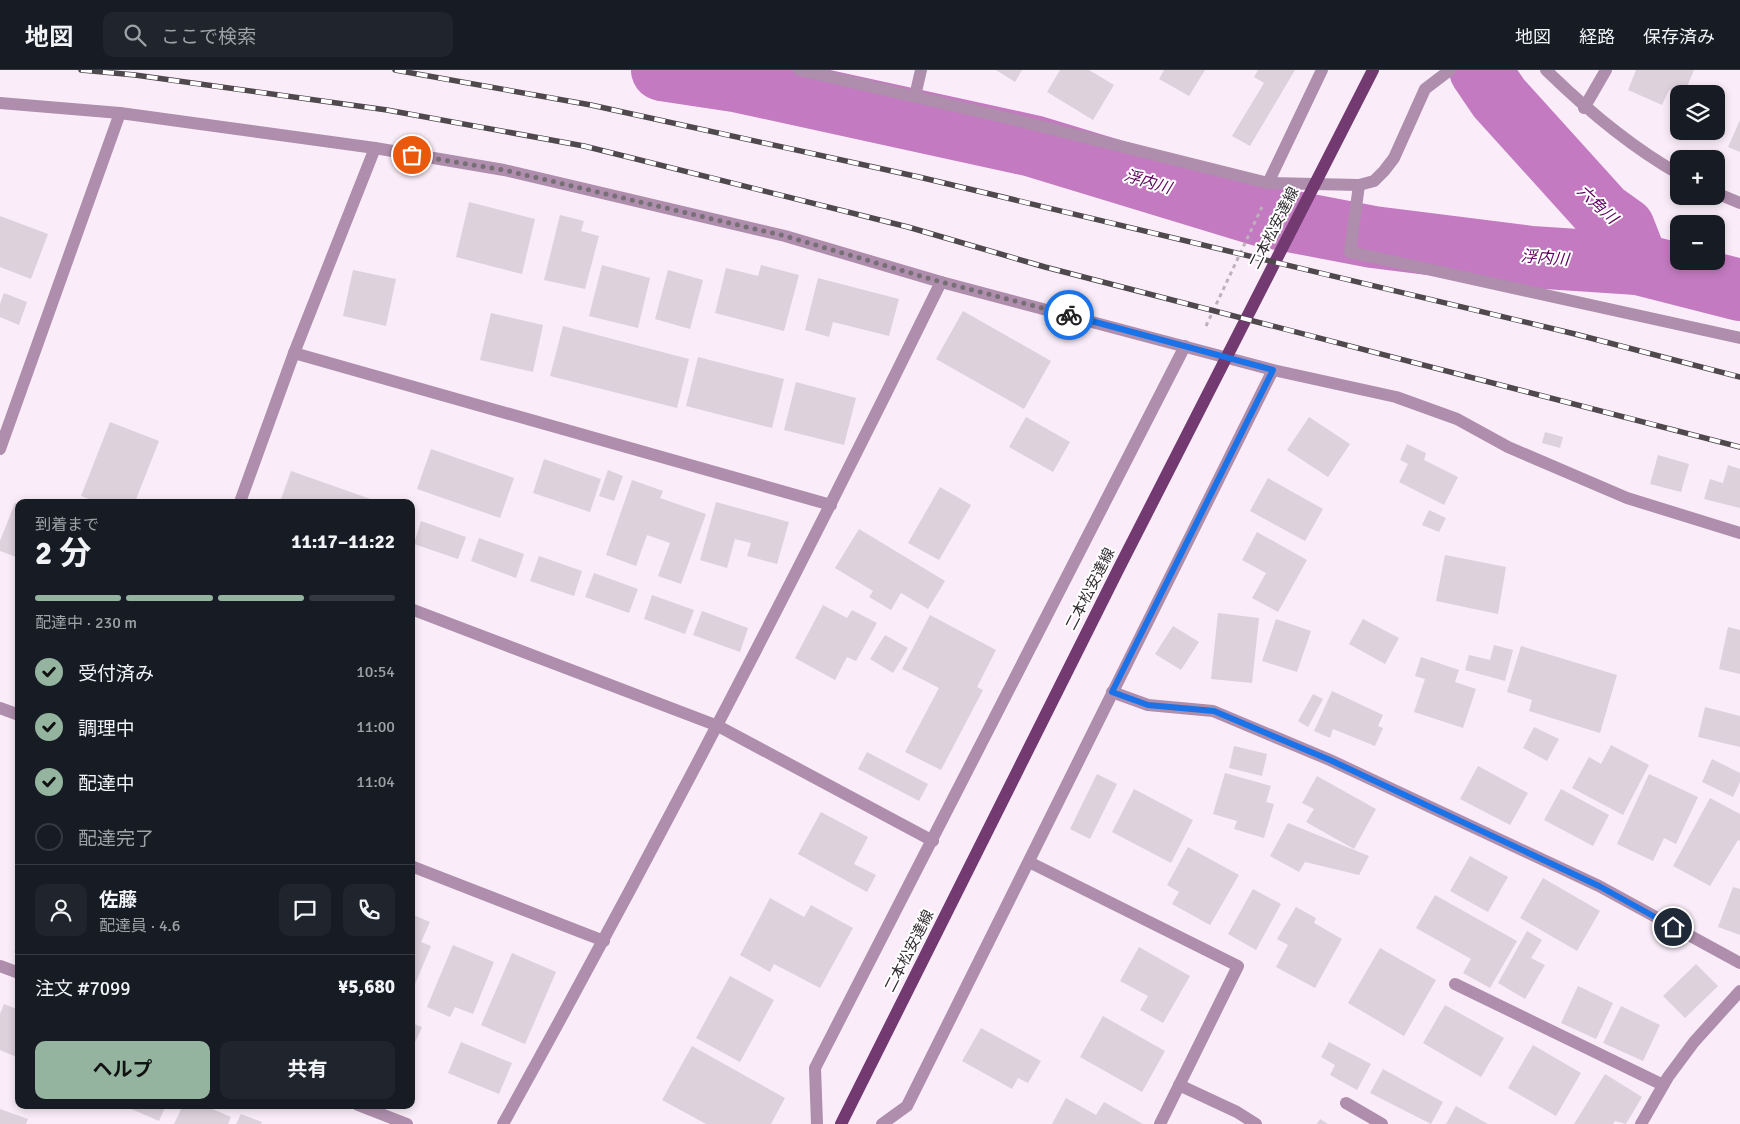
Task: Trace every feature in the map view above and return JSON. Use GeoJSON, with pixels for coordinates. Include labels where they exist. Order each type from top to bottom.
{"type":"FeatureCollection","features":[{"type":"Feature","properties":{"kind":"main road","name":"二本松安達線"},"geometry":{"type":"LineString","coordinates":[[841,1124],[1119,568],[1373,70]]}},
{"type":"Feature","properties":{"kind":"street"},"geometry":{"type":"LineString","coordinates":[[799,70],[915,96],[1268,183],[1359,185],[1374,182],[1384,171],[1394,158],[1425,89],[1449,70]]}},
{"type":"Feature","properties":{"kind":"street"},"geometry":{"type":"LineString","coordinates":[[915,96],[921,70]]}},
{"type":"Feature","properties":{"kind":"street"},"geometry":{"type":"LineString","coordinates":[[1268,183],[1322,70]]}},
{"type":"Feature","properties":{"kind":"street"},"geometry":{"type":"LineString","coordinates":[[1546,70],[1584,108],[1628,141],[1670,168]]}},
{"type":"Feature","properties":{"kind":"street"},"geometry":{"type":"LineString","coordinates":[[1584,108],[1606,70]]}},
{"type":"Feature","properties":{"kind":"street"},"geometry":{"type":"LineString","coordinates":[[0,103],[120,113],[376,148],[504,170],[785,236],[941,282],[1273,370],[1396,397],[1457,419],[1508,447],[1627,498],[1740,533]]}},
{"type":"Feature","properties":{"kind":"street"},"geometry":{"type":"LineString","coordinates":[[0,449],[120,113]]}},
{"type":"Feature","properties":{"kind":"street"},"geometry":{"type":"LineString","coordinates":[[241,499],[294,353],[376,148]]}},
{"type":"Feature","properties":{"kind":"street"},"geometry":{"type":"LineString","coordinates":[[1359,185],[1350,252],[1740,338]]}},
{"type":"Feature","properties":{"kind":"street"},"geometry":{"type":"LineString","coordinates":[[1725,197],[1740,203]]}},
{"type":"Feature","properties":{"kind":"street"},"geometry":{"type":"LineString","coordinates":[[503,1124],[604,941],[718,726],[832,506],[941,282]]}},
{"type":"Feature","properties":{"kind":"street"},"geometry":{"type":"LineString","coordinates":[[817,1124],[814,1068],[933,841],[1185,346]]}},
{"type":"Feature","properties":{"kind":"street"},"geometry":{"type":"LineString","coordinates":[[294,353],[832,506]]}},
{"type":"Feature","properties":{"kind":"street"},"geometry":{"type":"LineString","coordinates":[[882,1124],[907,1106],[1273,370]]}},
{"type":"Feature","properties":{"kind":"street"},"geometry":{"type":"LineString","coordinates":[[415,611],[718,726],[933,841]]}},
{"type":"Feature","properties":{"kind":"street"},"geometry":{"type":"LineString","coordinates":[[1112,692],[1148,705],[1214,711],[1330,760],[1599,886],[1740,963]]}},
{"type":"Feature","properties":{"kind":"street"},"geometry":{"type":"LineString","coordinates":[[0,708],[15,714]]}},
{"type":"Feature","properties":{"kind":"street"},"geometry":{"type":"LineString","coordinates":[[1029,862],[1238,966],[1160,1124]]}},
{"type":"Feature","properties":{"kind":"street"},"geometry":{"type":"LineString","coordinates":[[415,868],[604,941]]}},
{"type":"Feature","properties":{"kind":"street"},"geometry":{"type":"LineString","coordinates":[[0,966],[15,972]]}},
{"type":"Feature","properties":{"kind":"street"},"geometry":{"type":"LineString","coordinates":[[1455,984],[1663,1085]]}},
{"type":"Feature","properties":{"kind":"street"},"geometry":{"type":"LineString","coordinates":[[1641,1124],[1663,1085],[1694,1042],[1740,991]]}},
{"type":"Feature","properties":{"kind":"street"},"geometry":{"type":"LineString","coordinates":[[1179,1084],[1237,1112],[1256,1124]]}},
{"type":"Feature","properties":{"kind":"street"},"geometry":{"type":"LineString","coordinates":[[1346,1102],[1382,1124]]}},
{"type":"Feature","properties":{"kind":"street"},"geometry":{"type":"LineString","coordinates":[[368,1109],[407,1124]]}},
{"type":"Feature","properties":{"kind":"path"},"geometry":{"type":"LineString","coordinates":[[1205,327],[1264,202]]}},
{"type":"Feature","properties":{"kind":"building"},"geometry":{"type":"Polygon","coordinates":[[[996,70],[1022,70],[1015,82],[996,70]]]}},
{"type":"Feature","properties":{"kind":"building"},"geometry":{"type":"Polygon","coordinates":[[[1060,70],[1089,70],[1114,85],[1093,120],[1047,92],[1060,70]]]}},
{"type":"Feature","properties":{"kind":"building"},"geometry":{"type":"Polygon","coordinates":[[[1164,70],[1205,70],[1189,96],[1159,79],[1164,70]]]}},
{"type":"Feature","properties":{"kind":"building"},"geometry":{"type":"Polygon","coordinates":[[[1258,70],[1295,70],[1250,146],[1232,136],[1264,83],[1254,77],[1258,70]]]}},
{"type":"Feature","properties":{"kind":"building"},"geometry":{"type":"Polygon","coordinates":[[[1636,70],[1694,70],[1688,85],[1670,85],[1670,90],[1662,105],[1628,90],[1636,70]]]}},
{"type":"Feature","properties":{"kind":"building"},"geometry":{"type":"Polygon","coordinates":[[[1740,120],[1740,152],[1728,147],[1740,120]]]}},
{"type":"Feature","properties":{"kind":"building"},"geometry":{"type":"Polygon","coordinates":[[[469,202],[535,219],[522,274],[456,257],[469,202]]]}},
{"type":"Feature","properties":{"kind":"building"},"geometry":{"type":"Polygon","coordinates":[[[560,215],[584,221],[581,231],[599,236],[585,289],[544,280],[560,215]]]}},
{"type":"Feature","properties":{"kind":"building"},"geometry":{"type":"Polygon","coordinates":[[[0,216],[48,234],[31,279],[0,267],[0,216]]]}},
{"type":"Feature","properties":{"kind":"building"},"geometry":{"type":"Polygon","coordinates":[[[602,265],[650,278],[638,328],[589,316],[602,265]]]}},
{"type":"Feature","properties":{"kind":"building"},"geometry":{"type":"Polygon","coordinates":[[[761,265],[799,275],[784,331],[715,313],[726,268],[758,276],[761,265]]]}},
{"type":"Feature","properties":{"kind":"building"},"geometry":{"type":"Polygon","coordinates":[[[353,270],[396,279],[386,326],[343,316],[353,270]]]}},
{"type":"Feature","properties":{"kind":"building"},"geometry":{"type":"Polygon","coordinates":[[[668,270],[703,280],[690,329],[655,319],[668,270]]]}},
{"type":"Feature","properties":{"kind":"building"},"geometry":{"type":"Polygon","coordinates":[[[818,278],[899,299],[889,336],[833,322],[829,337],[805,330],[818,278]]]}},
{"type":"Feature","properties":{"kind":"building"},"geometry":{"type":"Polygon","coordinates":[[[4,293],[27,302],[19,325],[0,317],[0,304],[4,293]]]}},
{"type":"Feature","properties":{"kind":"building"},"geometry":{"type":"Polygon","coordinates":[[[963,311],[1051,361],[1024,409],[936,359],[963,311]]]}},
{"type":"Feature","properties":{"kind":"building"},"geometry":{"type":"Polygon","coordinates":[[[491,313],[543,325],[533,372],[480,360],[491,313]]]}},
{"type":"Feature","properties":{"kind":"building"},"geometry":{"type":"Polygon","coordinates":[[[563,326],[689,359],[677,408],[550,376],[563,326]]]}},
{"type":"Feature","properties":{"kind":"building"},"geometry":{"type":"Polygon","coordinates":[[[698,357],[784,379],[772,428],[686,406],[698,357]]]}},
{"type":"Feature","properties":{"kind":"building"},"geometry":{"type":"Polygon","coordinates":[[[796,382],[856,398],[844,445],[784,430],[796,382]]]}},
{"type":"Feature","properties":{"kind":"building"},"geometry":{"type":"Polygon","coordinates":[[[1026,417],[1070,442],[1053,472],[1009,447],[1026,417]]]}},
{"type":"Feature","properties":{"kind":"building"},"geometry":{"type":"Polygon","coordinates":[[[1309,417],[1350,444],[1328,477],[1287,450],[1309,417]]]}},
{"type":"Feature","properties":{"kind":"building"},"geometry":{"type":"Polygon","coordinates":[[[110,422],[159,441],[136,499],[89,499],[81,496],[110,422]]]}},
{"type":"Feature","properties":{"kind":"building"},"geometry":{"type":"Polygon","coordinates":[[[1545,432],[1563,437],[1560,448],[1542,443],[1545,432]]]}},
{"type":"Feature","properties":{"kind":"building"},"geometry":{"type":"Polygon","coordinates":[[[1407,444],[1426,453],[1424,460],[1458,477],[1444,505],[1399,482],[1408,464],[1400,460],[1407,444]]]}},
{"type":"Feature","properties":{"kind":"building"},"geometry":{"type":"Polygon","coordinates":[[[431,449],[514,478],[500,518],[417,489],[431,449]]]}},
{"type":"Feature","properties":{"kind":"building"},"geometry":{"type":"Polygon","coordinates":[[[1658,455],[1689,464],[1681,492],[1650,484],[1658,455]]]}},
{"type":"Feature","properties":{"kind":"building"},"geometry":{"type":"Polygon","coordinates":[[[544,459],[601,479],[590,512],[533,493],[544,459]]]}},
{"type":"Feature","properties":{"kind":"building"},"geometry":{"type":"Polygon","coordinates":[[[1728,465],[1740,469],[1740,508],[1704,499],[1710,479],[1723,483],[1728,465]]]}},
{"type":"Feature","properties":{"kind":"building"},"geometry":{"type":"Polygon","coordinates":[[[608,470],[623,476],[614,501],[599,496],[608,470]]]}},
{"type":"Feature","properties":{"kind":"building"},"geometry":{"type":"Polygon","coordinates":[[[291,471],[370,499],[281,499],[291,471]]]}},
{"type":"Feature","properties":{"kind":"building"},"geometry":{"type":"Polygon","coordinates":[[[1268,478],[1323,509],[1305,541],[1250,511],[1268,478]]]}},
{"type":"Feature","properties":{"kind":"building"},"geometry":{"type":"Polygon","coordinates":[[[632,480],[663,491],[660,498],[706,514],[681,584],[658,576],[670,543],[647,535],[636,566],[606,555],[632,480]]]}},
{"type":"Feature","properties":{"kind":"building"},"geometry":{"type":"Polygon","coordinates":[[[940,487],[971,505],[939,560],[908,543],[940,487]]]}},
{"type":"Feature","properties":{"kind":"building"},"geometry":{"type":"Polygon","coordinates":[[[716,502],[789,522],[777,564],[747,556],[751,543],[735,539],[727,568],[700,560],[716,502]]]}},
{"type":"Feature","properties":{"kind":"building"},"geometry":{"type":"Polygon","coordinates":[[[15,503],[15,557],[0,551],[0,541],[15,503]]]}},
{"type":"Feature","properties":{"kind":"building"},"geometry":{"type":"Polygon","coordinates":[[[1429,510],[1446,518],[1439,532],[1422,525],[1429,510]]]}},
{"type":"Feature","properties":{"kind":"building"},"geometry":{"type":"Polygon","coordinates":[[[421,521],[466,537],[458,559],[415,544],[421,521]]]}},
{"type":"Feature","properties":{"kind":"building"},"geometry":{"type":"Polygon","coordinates":[[[859,529],[945,581],[928,609],[901,593],[891,610],[869,597],[873,591],[835,568],[859,529]]]}},
{"type":"Feature","properties":{"kind":"building"},"geometry":{"type":"Polygon","coordinates":[[[1257,532],[1307,560],[1278,612],[1252,598],[1266,573],[1242,560],[1257,532]]]}},
{"type":"Feature","properties":{"kind":"building"},"geometry":{"type":"Polygon","coordinates":[[[479,538],[524,554],[516,578],[471,561],[479,538]]]}},
{"type":"Feature","properties":{"kind":"building"},"geometry":{"type":"Polygon","coordinates":[[[1445,555],[1506,567],[1498,614],[1436,601],[1445,555]]]}},
{"type":"Feature","properties":{"kind":"building"},"geometry":{"type":"Polygon","coordinates":[[[539,556],[582,571],[574,596],[530,581],[539,556]]]}},
{"type":"Feature","properties":{"kind":"building"},"geometry":{"type":"Polygon","coordinates":[[[594,573],[638,589],[629,613],[585,597],[594,573]]]}},
{"type":"Feature","properties":{"kind":"building"},"geometry":{"type":"Polygon","coordinates":[[[652,595],[694,610],[685,634],[644,619],[652,595]]]}},
{"type":"Feature","properties":{"kind":"building"},"geometry":{"type":"Polygon","coordinates":[[[823,605],[847,618],[852,610],[877,623],[856,661],[847,657],[835,680],[795,658],[823,605]]]}},
{"type":"Feature","properties":{"kind":"building"},"geometry":{"type":"Polygon","coordinates":[[[702,611],[748,628],[740,652],[693,635],[702,611]]]}},
{"type":"Feature","properties":{"kind":"building"},"geometry":{"type":"Polygon","coordinates":[[[1218,613],[1259,618],[1252,683],[1211,679],[1218,613]]]}},
{"type":"Feature","properties":{"kind":"building"},"geometry":{"type":"Polygon","coordinates":[[[930,615],[996,650],[977,687],[983,690],[941,770],[905,752],[939,688],[902,669],[930,615]]]}},
{"type":"Feature","properties":{"kind":"building"},"geometry":{"type":"Polygon","coordinates":[[[1276,619],[1311,631],[1297,672],[1262,661],[1276,619]]]}},
{"type":"Feature","properties":{"kind":"building"},"geometry":{"type":"Polygon","coordinates":[[[1363,619],[1399,638],[1385,664],[1349,644],[1363,619]]]}},
{"type":"Feature","properties":{"kind":"building"},"geometry":{"type":"Polygon","coordinates":[[[1173,626],[1199,642],[1181,670],[1155,654],[1173,626]]]}},
{"type":"Feature","properties":{"kind":"building"},"geometry":{"type":"Polygon","coordinates":[[[1728,627],[1740,630],[1740,674],[1719,669],[1728,627]]]}},
{"type":"Feature","properties":{"kind":"building"},"geometry":{"type":"Polygon","coordinates":[[[885,635],[908,648],[893,673],[870,659],[885,635]]]}},
{"type":"Feature","properties":{"kind":"building"},"geometry":{"type":"Polygon","coordinates":[[[1494,645],[1513,650],[1505,681],[1465,670],[1469,655],[1490,660],[1494,645]]]}},
{"type":"Feature","properties":{"kind":"building"},"geometry":{"type":"Polygon","coordinates":[[[1521,646],[1617,675],[1600,733],[1529,711],[1532,700],[1507,692],[1521,646]]]}},
{"type":"Feature","properties":{"kind":"building"},"geometry":{"type":"Polygon","coordinates":[[[1421,657],[1459,670],[1455,682],[1476,689],[1463,728],[1414,712],[1425,679],[1415,676],[1421,657]]]}},
{"type":"Feature","properties":{"kind":"building"},"geometry":{"type":"Polygon","coordinates":[[[1332,691],[1383,715],[1378,726],[1383,728],[1375,746],[1333,729],[1330,738],[1314,731],[1332,691]]]}},
{"type":"Feature","properties":{"kind":"building"},"geometry":{"type":"Polygon","coordinates":[[[1313,694],[1323,699],[1308,727],[1298,721],[1313,694]]]}},
{"type":"Feature","properties":{"kind":"building"},"geometry":{"type":"Polygon","coordinates":[[[1705,707],[1740,716],[1740,747],[1698,737],[1705,707]]]}},
{"type":"Feature","properties":{"kind":"building"},"geometry":{"type":"Polygon","coordinates":[[[1534,727],[1559,739],[1547,761],[1523,748],[1534,727]]]}},
{"type":"Feature","properties":{"kind":"building"},"geometry":{"type":"Polygon","coordinates":[[[1611,745],[1649,765],[1623,815],[1572,788],[1589,757],[1601,764],[1611,745]]]}},
{"type":"Feature","properties":{"kind":"building"},"geometry":{"type":"Polygon","coordinates":[[[1234,746],[1267,754],[1262,776],[1229,768],[1234,746]]]}},
{"type":"Feature","properties":{"kind":"building"},"geometry":{"type":"Polygon","coordinates":[[[867,752],[928,784],[919,801],[858,769],[867,752]]]}},
{"type":"Feature","properties":{"kind":"building"},"geometry":{"type":"Polygon","coordinates":[[[1712,759],[1740,773],[1740,782],[1733,797],[1702,782],[1712,759]]]}},
{"type":"Feature","properties":{"kind":"building"},"geometry":{"type":"Polygon","coordinates":[[[1478,766],[1528,793],[1510,825],[1460,799],[1478,766]]]}},
{"type":"Feature","properties":{"kind":"building"},"geometry":{"type":"Polygon","coordinates":[[[1225,773],[1271,786],[1266,802],[1274,804],[1264,838],[1234,829],[1237,821],[1213,814],[1225,773]]]}},
{"type":"Feature","properties":{"kind":"building"},"geometry":{"type":"Polygon","coordinates":[[[1097,774],[1117,784],[1090,839],[1070,829],[1097,774]]]}},
{"type":"Feature","properties":{"kind":"building"},"geometry":{"type":"Polygon","coordinates":[[[1649,774],[1698,797],[1676,844],[1664,838],[1653,861],[1617,844],[1649,774]]]}},
{"type":"Feature","properties":{"kind":"building"},"geometry":{"type":"Polygon","coordinates":[[[1317,776],[1376,809],[1354,849],[1306,822],[1314,809],[1302,803],[1317,776]]]}},
{"type":"Feature","properties":{"kind":"building"},"geometry":{"type":"Polygon","coordinates":[[[1134,789],[1193,820],[1171,863],[1112,832],[1134,789]]]}},
{"type":"Feature","properties":{"kind":"building"},"geometry":{"type":"Polygon","coordinates":[[[1561,789],[1609,815],[1593,846],[1544,820],[1561,789]]]}},
{"type":"Feature","properties":{"kind":"building"},"geometry":{"type":"Polygon","coordinates":[[[1710,798],[1740,814],[1740,841],[1738,840],[1710,886],[1673,866],[1710,798]]]}},
{"type":"Feature","properties":{"kind":"building"},"geometry":{"type":"Polygon","coordinates":[[[821,812],[868,837],[854,864],[876,875],[867,892],[798,854],[821,812]]]}},
{"type":"Feature","properties":{"kind":"building"},"geometry":{"type":"Polygon","coordinates":[[[1288,823],[1369,856],[1359,875],[1305,862],[1299,872],[1270,856],[1288,823]]]}},
{"type":"Feature","properties":{"kind":"building"},"geometry":{"type":"Polygon","coordinates":[[[1188,847],[1239,875],[1210,925],[1172,904],[1179,892],[1167,885],[1188,847]]]}},
{"type":"Feature","properties":{"kind":"building"},"geometry":{"type":"Polygon","coordinates":[[[1470,856],[1508,877],[1488,912],[1450,891],[1470,856]]]}},
{"type":"Feature","properties":{"kind":"building"},"geometry":{"type":"Polygon","coordinates":[[[1543,878],[1600,911],[1577,951],[1520,918],[1543,878]]]}},
{"type":"Feature","properties":{"kind":"building"},"geometry":{"type":"Polygon","coordinates":[[[1733,887],[1740,889],[1740,935],[1718,927],[1733,887]]]}},
{"type":"Feature","properties":{"kind":"building"},"geometry":{"type":"Polygon","coordinates":[[[1253,889],[1281,904],[1256,950],[1228,934],[1253,889]]]}},
{"type":"Feature","properties":{"kind":"building"},"geometry":{"type":"Polygon","coordinates":[[[1435,895],[1517,941],[1490,988],[1463,973],[1471,959],[1416,928],[1435,895]]]}},
{"type":"Feature","properties":{"kind":"building"},"geometry":{"type":"Polygon","coordinates":[[[770,898],[804,917],[811,905],[853,928],[820,988],[774,964],[770,972],[740,955],[770,898]]]}},
{"type":"Feature","properties":{"kind":"building"},"geometry":{"type":"Polygon","coordinates":[[[1296,907],[1316,918],[1314,923],[1342,939],[1315,988],[1276,967],[1288,945],[1277,939],[1296,907]]]}},
{"type":"Feature","properties":{"kind":"building"},"geometry":{"type":"Polygon","coordinates":[[[415,916],[430,922],[421,942],[431,946],[415,984],[415,916]]]}},
{"type":"Feature","properties":{"kind":"building"},"geometry":{"type":"Polygon","coordinates":[[[1527,931],[1542,940],[1531,958],[1545,965],[1525,999],[1498,983],[1527,931]]]}},
{"type":"Feature","properties":{"kind":"building"},"geometry":{"type":"Polygon","coordinates":[[[453,945],[494,962],[473,1014],[455,1007],[450,1017],[427,1007],[453,945]]]}},
{"type":"Feature","properties":{"kind":"building"},"geometry":{"type":"Polygon","coordinates":[[[1139,947],[1190,976],[1163,1023],[1140,1010],[1148,996],[1120,981],[1139,947]]]}},
{"type":"Feature","properties":{"kind":"building"},"geometry":{"type":"Polygon","coordinates":[[[1380,948],[1436,980],[1404,1036],[1348,1003],[1380,948]]]}},
{"type":"Feature","properties":{"kind":"building"},"geometry":{"type":"Polygon","coordinates":[[[512,953],[556,972],[525,1044],[481,1025],[512,953]]]}},
{"type":"Feature","properties":{"kind":"building"},"geometry":{"type":"Polygon","coordinates":[[[1696,964],[1718,986],[1685,1018],[1663,996],[1696,964]]]}},
{"type":"Feature","properties":{"kind":"building"},"geometry":{"type":"Polygon","coordinates":[[[730,976],[774,1000],[740,1062],[696,1038],[730,976]]]}},
{"type":"Feature","properties":{"kind":"building"},"geometry":{"type":"Polygon","coordinates":[[[1578,986],[1613,1003],[1596,1039],[1561,1023],[1578,986]]]}},
{"type":"Feature","properties":{"kind":"building"},"geometry":{"type":"Polygon","coordinates":[[[4,1004],[15,1008],[15,1056],[0,1050],[0,1014],[4,1004]]]}},
{"type":"Feature","properties":{"kind":"building"},"geometry":{"type":"Polygon","coordinates":[[[1445,1005],[1504,1038],[1481,1077],[1423,1043],[1445,1005]]]}},
{"type":"Feature","properties":{"kind":"building"},"geometry":{"type":"Polygon","coordinates":[[[1621,1006],[1660,1025],[1643,1061],[1603,1043],[1621,1006]]]}},
{"type":"Feature","properties":{"kind":"building"},"geometry":{"type":"Polygon","coordinates":[[[1103,1016],[1165,1051],[1142,1092],[1080,1057],[1103,1016]]]}},
{"type":"Feature","properties":{"kind":"building"},"geometry":{"type":"Polygon","coordinates":[[[415,1024],[422,1027],[415,1042],[415,1024]]]}},
{"type":"Feature","properties":{"kind":"building"},"geometry":{"type":"Polygon","coordinates":[[[981,1028],[1041,1061],[1028,1083],[1018,1078],[1012,1089],[962,1061],[981,1028]]]}},
{"type":"Feature","properties":{"kind":"building"},"geometry":{"type":"Polygon","coordinates":[[[461,1042],[512,1063],[499,1094],[448,1073],[461,1042]]]}},
{"type":"Feature","properties":{"kind":"building"},"geometry":{"type":"Polygon","coordinates":[[[1329,1042],[1371,1064],[1357,1090],[1330,1075],[1335,1065],[1321,1057],[1329,1042]]]}},
{"type":"Feature","properties":{"kind":"building"},"geometry":{"type":"Polygon","coordinates":[[[1533,1045],[1581,1073],[1556,1116],[1508,1088],[1533,1045]]]}},
{"type":"Feature","properties":{"kind":"building"},"geometry":{"type":"Polygon","coordinates":[[[692,1046],[785,1098],[771,1124],[706,1124],[662,1100],[692,1046]]]}},
{"type":"Feature","properties":{"kind":"building"},"geometry":{"type":"Polygon","coordinates":[[[1383,1069],[1443,1102],[1431,1124],[1370,1093],[1383,1069]]]}},
{"type":"Feature","properties":{"kind":"building"},"geometry":{"type":"Polygon","coordinates":[[[1605,1074],[1642,1097],[1626,1124],[1615,1121],[1613,1124],[1574,1124],[1605,1074]]]}},
{"type":"Feature","properties":{"kind":"building"},"geometry":{"type":"Polygon","coordinates":[[[1066,1098],[1096,1115],[1104,1102],[1143,1124],[1052,1124],[1066,1098]]]}},
{"type":"Feature","properties":{"kind":"building"},"geometry":{"type":"Polygon","coordinates":[[[1456,1106],[1488,1124],[1446,1124],[1456,1106]]]}},
{"type":"Feature","properties":{"kind":"building"},"geometry":{"type":"Polygon","coordinates":[[[0,1109],[28,1119],[26,1124],[0,1124],[0,1109]]]}},
{"type":"Feature","properties":{"kind":"building"},"geometry":{"type":"Polygon","coordinates":[[[131,1109],[164,1109],[159,1121],[131,1109]]]}},
{"type":"Feature","properties":{"kind":"building"},"geometry":{"type":"Polygon","coordinates":[[[181,1109],[212,1109],[231,1117],[228,1124],[174,1124],[181,1109]]]}},
{"type":"Feature","properties":{"kind":"building"},"geometry":{"type":"Polygon","coordinates":[[[241,1114],[262,1122],[261,1124],[236,1124],[241,1114]]]}},
{"type":"Feature","properties":{"kind":"building"},"geometry":{"type":"Polygon","coordinates":[[[1320,1119],[1328,1124],[1317,1124],[1320,1119]]]}},
{"type":"Feature","properties":{"kind":"waterway","name":"浮内川"},"geometry":{"type":"LineString","coordinates":[[662,70],[735,81],[1033,146],[1263,216],[1373,237],[1531,257],[1638,264],[1740,290]]}},
{"type":"Feature","properties":{"kind":"waterway","name":"六角川"},"geometry":{"type":"LineString","coordinates":[[1480,70],[1499,98],[1603,213],[1624,228],[1638,264]]}},
{"type":"Feature","properties":{"kind":"railway"},"geometry":{"type":"LineString","coordinates":[[81,70],[135,75],[387,110],[584,146],[908,227],[1045,267],[1740,447]]}},
{"type":"Feature","properties":{"kind":"railway"},"geometry":{"type":"LineString","coordinates":[[395,70],[591,105],[919,177],[1575,334],[1740,377]]}},
{"type":"Feature","properties":{"kind":"way so far"},"geometry":{"type":"LineString","coordinates":[[412,155],[504,170],[785,236],[941,282],[1069,315]]}},
{"type":"Feature","properties":{"kind":"route"},"geometry":{"type":"LineString","coordinates":[[1069,315],[1273,370],[1112,692],[1148,705],[1214,711],[1330,760],[1599,886],[1673,927]]}}]}
